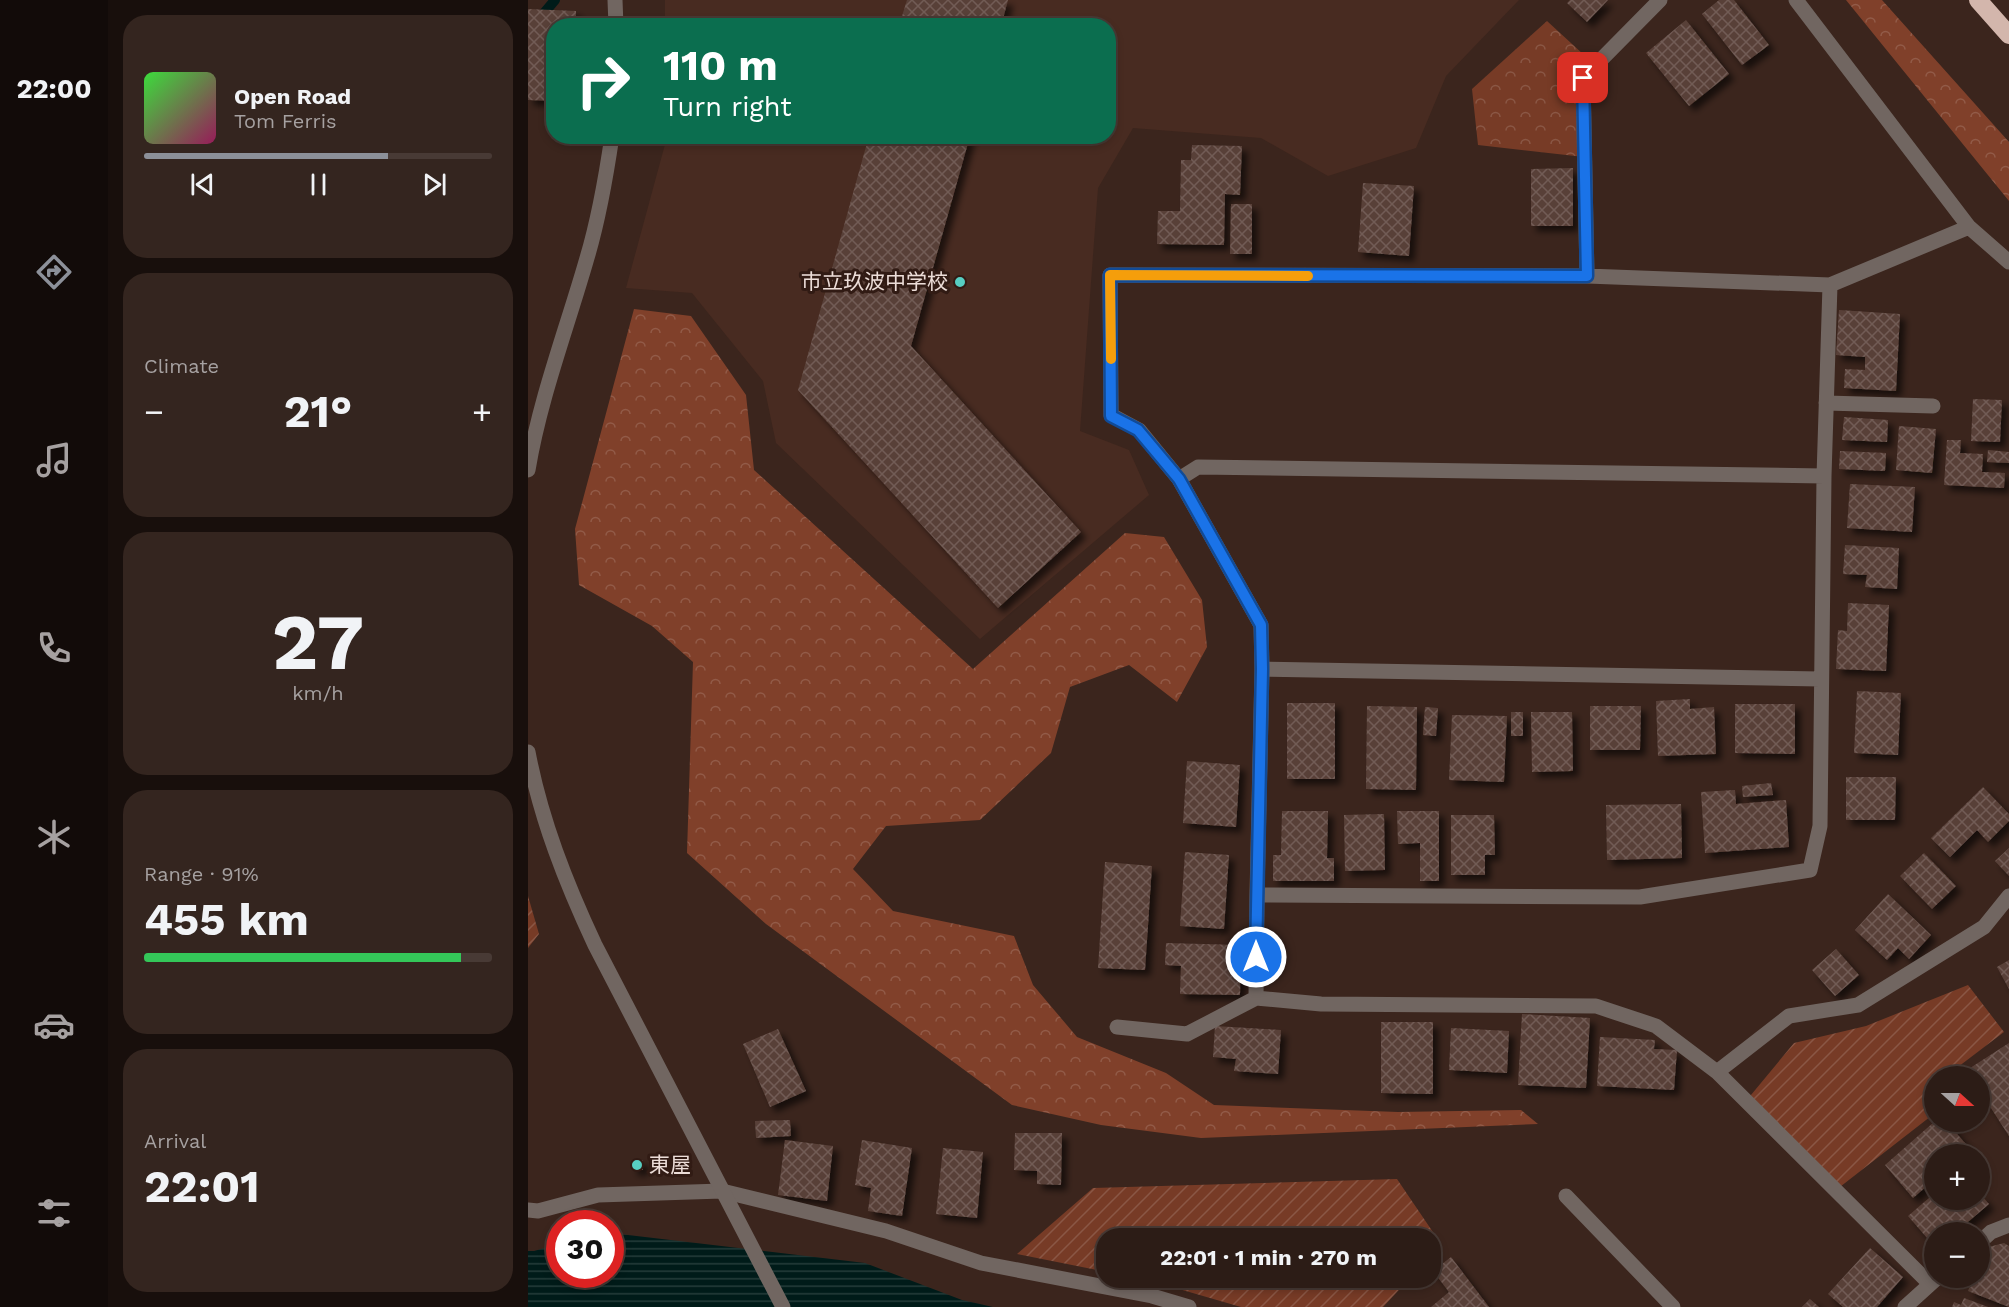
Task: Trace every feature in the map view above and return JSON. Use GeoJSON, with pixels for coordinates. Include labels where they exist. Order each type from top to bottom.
{"type":"FeatureCollection","features":[{"type":"Feature","properties":{"kind":"highway"},"geometry":{"type":"LineString","coordinates":[[1978,0],[2009,35]]}},
{"type":"Feature","properties":{"kind":"street"},"geometry":{"type":"LineString","coordinates":[[615,0],[616,18]]}},
{"type":"Feature","properties":{"kind":"street"},"geometry":{"type":"LineString","coordinates":[[1587,276],[1583,78],[1660,0]]}},
{"type":"Feature","properties":{"kind":"street"},"geometry":{"type":"LineString","coordinates":[[1796,0],[1969,227],[2009,262]]}},
{"type":"Feature","properties":{"kind":"street"},"geometry":{"type":"LineString","coordinates":[[528,470],[544,405],[588,255],[603,194],[611,144]]}},
{"type":"Feature","properties":{"kind":"street"},"geometry":{"type":"LineString","coordinates":[[1256,998],[1261,625],[1179,479],[1138,430],[1111,416],[1110,275],[1587,276],[1830,285],[1969,227]]}},
{"type":"Feature","properties":{"kind":"street"},"geometry":{"type":"LineString","coordinates":[[1257,895],[1640,897],[1810,870],[1820,826],[1820,679],[1830,285]]}},
{"type":"Feature","properties":{"kind":"street"},"geometry":{"type":"LineString","coordinates":[[1826,403],[1933,406]]}},
{"type":"Feature","properties":{"kind":"street"},"geometry":{"type":"LineString","coordinates":[[1179,479],[1198,467],[1824,476]]}},
{"type":"Feature","properties":{"kind":"street"},"geometry":{"type":"LineString","coordinates":[[1262,669],[1820,679]]}},
{"type":"Feature","properties":{"kind":"street"},"geometry":{"type":"LineString","coordinates":[[528,752],[548,832],[569,890],[783,1307]]}},
{"type":"Feature","properties":{"kind":"street"},"geometry":{"type":"LineString","coordinates":[[1717,1072],[1789,1016],[1858,1005],[1984,927],[2009,896]]}},
{"type":"Feature","properties":{"kind":"street"},"geometry":{"type":"LineString","coordinates":[[1117,1027],[1187,1034],[1256,998],[1321,1004],[1596,1006],[1656,1026],[1717,1072],[1924,1272]]}},
{"type":"Feature","properties":{"kind":"street"},"geometry":{"type":"LineString","coordinates":[[528,1210],[538,1211],[598,1195],[722,1191],[886,1231],[981,1263],[1152,1296],[1189,1307]]}},
{"type":"Feature","properties":{"kind":"street"},"geometry":{"type":"LineString","coordinates":[[1566,1196],[1673,1307]]}},
{"type":"Feature","properties":{"kind":"street"},"geometry":{"type":"LineString","coordinates":[[1990,1235],[2009,1225]]}},
{"type":"Feature","properties":{"kind":"street"},"geometry":{"type":"LineString","coordinates":[[1990,1237],[2009,1238]]}},
{"type":"Feature","properties":{"kind":"street"},"geometry":{"type":"LineString","coordinates":[[1905,1307],[1925,1288]]}},
{"type":"Feature","properties":{"kind":"shaded area"},"geometry":{"type":"Polygon","coordinates":[[[665,0],[1519,0],[1446,76],[1416,148],[1328,176],[1261,138],[1133,128],[1098,188],[1080,431],[1129,450],[1149,495],[980,639],[776,443],[763,381],[692,293],[626,288],[665,144],[1116,144],[1116,18],[665,18],[665,0]]]}},
{"type":"Feature","properties":{"kind":"green space"},"geometry":{"type":"Polygon","coordinates":[[[1846,0],[1882,0],[2009,142],[2009,201],[1846,0]]]}},
{"type":"Feature","properties":{"kind":"green space"},"geometry":{"type":"Polygon","coordinates":[[[1547,21],[1596,66],[1583,79],[1584,157],[1478,145],[1472,89],[1547,21]]]}},
{"type":"Feature","properties":{"kind":"green space"},"geometry":{"type":"Polygon","coordinates":[[[634,309],[691,316],[746,395],[754,470],[973,669],[1125,533],[1164,537],[1202,600],[1207,647],[1177,702],[1129,665],[1070,687],[1051,753],[980,820],[886,826],[853,869],[893,911],[1014,936],[1033,985],[1077,1037],[1166,1073],[1214,1105],[1398,1112],[1521,1110],[1538,1124],[1201,1138],[1101,1125],[1012,1105],[766,924],[687,853],[693,662],[652,626],[579,585],[575,529],[634,309]]]}},
{"type":"Feature","properties":{"kind":"green space"},"geometry":{"type":"Polygon","coordinates":[[[528,896],[539,934],[528,948],[528,896]]]}},
{"type":"Feature","properties":{"kind":"green space"},"geometry":{"type":"Polygon","coordinates":[[[1968,985],[2004,1032],[1959,1066],[1924,1066],[1924,1122],[1836,1190],[1746,1101],[1794,1043],[1866,1026],[1968,985]]]}},
{"type":"Feature","properties":{"kind":"green space"},"geometry":{"type":"Polygon","coordinates":[[[1397,1179],[1430,1228],[1096,1228],[1096,1270],[1017,1254],[1093,1188],[1397,1179]]]}},
{"type":"Feature","properties":{"kind":"green space"},"geometry":{"type":"Polygon","coordinates":[[[1175,1288],[1401,1288],[1383,1307],[1241,1307],[1175,1288]]]}},
{"type":"Feature","properties":{"kind":"water"},"geometry":{"type":"Polygon","coordinates":[[[624,1235],[865,1263],[962,1300],[993,1307],[528,1307],[528,1251],[546,1248],[546,1288],[624,1288],[624,1235]]]}},
{"type":"Feature","properties":{"kind":"building"},"geometry":{"type":"Polygon","coordinates":[[[907,0],[1008,0],[1003,18],[901,18],[907,0]]]}},
{"type":"Feature","properties":{"kind":"building"},"geometry":{"type":"Polygon","coordinates":[[[1570,0],[1608,0],[1587,22],[1567,3],[1570,0]]]}},
{"type":"Feature","properties":{"kind":"building"},"geometry":{"type":"Polygon","coordinates":[[[1719,0],[1734,0],[1769,45],[1742,65],[1702,14],[1719,0]]]}},
{"type":"Feature","properties":{"kind":"building"},"geometry":{"type":"Polygon","coordinates":[[[528,9],[576,11],[576,18],[546,18],[546,101],[528,100],[528,9]]]}},
{"type":"Feature","properties":{"kind":"building"},"geometry":{"type":"Polygon","coordinates":[[[1686,20],[1729,74],[1689,106],[1646,53],[1686,20]]]}},
{"type":"Feature","properties":{"kind":"building"},"geometry":{"type":"Polygon","coordinates":[[[867,144],[968,144],[911,346],[1081,532],[998,608],[798,390],[867,144]]]}},
{"type":"Feature","properties":{"kind":"building"},"geometry":{"type":"Polygon","coordinates":[[[1192,145],[1242,146],[1240,195],[1225,194],[1224,245],[1157,244],[1158,211],[1180,211],[1181,160],[1191,160],[1192,145]]]}},
{"type":"Feature","properties":{"kind":"building"},"geometry":{"type":"Polygon","coordinates":[[[1573,168],[1573,226],[1531,226],[1531,169],[1573,168]]]}},
{"type":"Feature","properties":{"kind":"building"},"geometry":{"type":"Polygon","coordinates":[[[1363,183],[1414,186],[1409,256],[1358,252],[1363,183]]]}},
{"type":"Feature","properties":{"kind":"building"},"geometry":{"type":"Polygon","coordinates":[[[1231,204],[1252,204],[1252,254],[1230,254],[1231,204]]]}},
{"type":"Feature","properties":{"kind":"building"},"geometry":{"type":"Polygon","coordinates":[[[1839,310],[1900,314],[1896,391],[1844,388],[1845,369],[1865,370],[1865,357],[1836,355],[1839,310]]]}},
{"type":"Feature","properties":{"kind":"building"},"geometry":{"type":"Polygon","coordinates":[[[1973,399],[2002,400],[2000,442],[1971,441],[1973,399]]]}},
{"type":"Feature","properties":{"kind":"building"},"geometry":{"type":"Polygon","coordinates":[[[1844,417],[1888,420],[1887,442],[1842,440],[1844,417]]]}},
{"type":"Feature","properties":{"kind":"building"},"geometry":{"type":"Polygon","coordinates":[[[1899,426],[1936,429],[1932,473],[1896,470],[1899,426]]]}},
{"type":"Feature","properties":{"kind":"building"},"geometry":{"type":"Polygon","coordinates":[[[1947,440],[1961,440],[1960,453],[1983,454],[1982,472],[2005,473],[2004,488],[1944,485],[1947,440]]]}},
{"type":"Feature","properties":{"kind":"building"},"geometry":{"type":"Polygon","coordinates":[[[1988,450],[2009,452],[2009,463],[1987,462],[1988,450]]]}},
{"type":"Feature","properties":{"kind":"building"},"geometry":{"type":"Polygon","coordinates":[[[1840,451],[1886,453],[1885,471],[1839,469],[1840,451]]]}},
{"type":"Feature","properties":{"kind":"building"},"geometry":{"type":"Polygon","coordinates":[[[1850,484],[1915,487],[1912,532],[1847,528],[1850,484]]]}},
{"type":"Feature","properties":{"kind":"building"},"geometry":{"type":"Polygon","coordinates":[[[1845,545],[1899,548],[1897,589],[1865,587],[1867,575],[1843,574],[1845,545]]]}},
{"type":"Feature","properties":{"kind":"building"},"geometry":{"type":"Polygon","coordinates":[[[1848,603],[1889,605],[1886,671],[1836,669],[1838,630],[1847,631],[1848,603]]]}},
{"type":"Feature","properties":{"kind":"building"},"geometry":{"type":"Polygon","coordinates":[[[1857,691],[1901,693],[1898,755],[1854,753],[1857,691]]]}},
{"type":"Feature","properties":{"kind":"building"},"geometry":{"type":"Polygon","coordinates":[[[1690,699],[1690,709],[1714,707],[1716,754],[1658,756],[1656,701],[1690,699]]]}},
{"type":"Feature","properties":{"kind":"building"},"geometry":{"type":"Polygon","coordinates":[[[1287,703],[1335,703],[1335,779],[1287,779],[1287,703]]]}},
{"type":"Feature","properties":{"kind":"building"},"geometry":{"type":"Polygon","coordinates":[[[1735,704],[1795,704],[1795,754],[1735,753],[1735,704]]]}},
{"type":"Feature","properties":{"kind":"building"},"geometry":{"type":"Polygon","coordinates":[[[1367,706],[1417,707],[1416,790],[1366,789],[1367,706]]]}},
{"type":"Feature","properties":{"kind":"building"},"geometry":{"type":"Polygon","coordinates":[[[1590,706],[1641,706],[1640,750],[1590,750],[1590,706]]]}},
{"type":"Feature","properties":{"kind":"building"},"geometry":{"type":"Polygon","coordinates":[[[1425,707],[1438,708],[1436,736],[1423,735],[1425,707]]]}},
{"type":"Feature","properties":{"kind":"building"},"geometry":{"type":"Polygon","coordinates":[[[1511,712],[1523,712],[1523,736],[1511,736],[1511,712]]]}},
{"type":"Feature","properties":{"kind":"building"},"geometry":{"type":"Polygon","coordinates":[[[1531,712],[1572,712],[1573,771],[1532,772],[1531,712]]]}},
{"type":"Feature","properties":{"kind":"building"},"geometry":{"type":"Polygon","coordinates":[[[1452,715],[1507,716],[1504,782],[1449,780],[1452,715]]]}},
{"type":"Feature","properties":{"kind":"building"},"geometry":{"type":"Polygon","coordinates":[[[1187,761],[1240,765],[1236,827],[1183,823],[1187,761]]]}},
{"type":"Feature","properties":{"kind":"building"},"geometry":{"type":"Polygon","coordinates":[[[1846,777],[1896,777],[1895,820],[1846,820],[1846,777]]]}},
{"type":"Feature","properties":{"kind":"building"},"geometry":{"type":"Polygon","coordinates":[[[1771,783],[1773,795],[1743,797],[1742,786],[1771,783]]]}},
{"type":"Feature","properties":{"kind":"building"},"geometry":{"type":"Polygon","coordinates":[[[1983,787],[2009,814],[2009,821],[1988,842],[1977,830],[1950,857],[1931,838],[1983,787]]]}},
{"type":"Feature","properties":{"kind":"building"},"geometry":{"type":"Polygon","coordinates":[[[1735,790],[1736,804],[1786,800],[1789,847],[1705,853],[1701,792],[1735,790]]]}},
{"type":"Feature","properties":{"kind":"building"},"geometry":{"type":"Polygon","coordinates":[[[1681,804],[1682,858],[1607,860],[1606,805],[1681,804]]]}},
{"type":"Feature","properties":{"kind":"building"},"geometry":{"type":"Polygon","coordinates":[[[1282,811],[1328,811],[1327,858],[1334,858],[1334,881],[1273,881],[1273,855],[1281,855],[1282,811]]]}},
{"type":"Feature","properties":{"kind":"building"},"geometry":{"type":"Polygon","coordinates":[[[1397,811],[1439,811],[1439,881],[1420,881],[1420,843],[1398,844],[1397,811]]]}},
{"type":"Feature","properties":{"kind":"building"},"geometry":{"type":"Polygon","coordinates":[[[1384,814],[1385,870],[1345,871],[1344,815],[1384,814]]]}},
{"type":"Feature","properties":{"kind":"building"},"geometry":{"type":"Polygon","coordinates":[[[1451,815],[1494,815],[1495,855],[1485,855],[1485,875],[1451,875],[1451,815]]]}},
{"type":"Feature","properties":{"kind":"building"},"geometry":{"type":"Polygon","coordinates":[[[2009,848],[2009,876],[1995,861],[2009,848]]]}},
{"type":"Feature","properties":{"kind":"building"},"geometry":{"type":"Polygon","coordinates":[[[1185,852],[1229,855],[1224,929],[1180,926],[1185,852]]]}},
{"type":"Feature","properties":{"kind":"building"},"geometry":{"type":"Polygon","coordinates":[[[1924,853],[1956,886],[1932,909],[1900,876],[1924,853]]]}},
{"type":"Feature","properties":{"kind":"building"},"geometry":{"type":"Polygon","coordinates":[[[1105,862],[1152,866],[1145,970],[1098,968],[1105,862]]]}},
{"type":"Feature","properties":{"kind":"building"},"geometry":{"type":"Polygon","coordinates":[[[1888,894],[1931,935],[1909,959],[1898,948],[1887,960],[1855,930],[1888,894]]]}},
{"type":"Feature","properties":{"kind":"building"},"geometry":{"type":"Polygon","coordinates":[[[1166,943],[1241,945],[1240,995],[1180,994],[1181,966],[1165,965],[1166,943]]]}},
{"type":"Feature","properties":{"kind":"building"},"geometry":{"type":"Polygon","coordinates":[[[1836,949],[1859,975],[1835,996],[1812,970],[1836,949]]]}},
{"type":"Feature","properties":{"kind":"building"},"geometry":{"type":"Polygon","coordinates":[[[2009,960],[2009,989],[1997,967],[2009,960]]]}},
{"type":"Feature","properties":{"kind":"building"},"geometry":{"type":"Polygon","coordinates":[[[1522,1014],[1590,1018],[1586,1088],[1518,1085],[1522,1014]]]}},
{"type":"Feature","properties":{"kind":"building"},"geometry":{"type":"Polygon","coordinates":[[[1381,1022],[1433,1022],[1433,1094],[1381,1093],[1381,1022]]]}},
{"type":"Feature","properties":{"kind":"building"},"geometry":{"type":"Polygon","coordinates":[[[1215,1026],[1281,1030],[1278,1074],[1234,1071],[1236,1059],[1213,1057],[1215,1026]]]}},
{"type":"Feature","properties":{"kind":"building"},"geometry":{"type":"Polygon","coordinates":[[[1451,1028],[1509,1031],[1507,1073],[1449,1070],[1451,1028]]]}},
{"type":"Feature","properties":{"kind":"building"},"geometry":{"type":"Polygon","coordinates":[[[778,1029],[806,1091],[770,1107],[743,1044],[778,1029]]]}},
{"type":"Feature","properties":{"kind":"building"},"geometry":{"type":"Polygon","coordinates":[[[1600,1037],[1655,1040],[1654,1049],[1677,1050],[1674,1090],[1597,1086],[1600,1037]]]}},
{"type":"Feature","properties":{"kind":"building"},"geometry":{"type":"Polygon","coordinates":[[[2009,1043],[2009,1136],[1990,1107],[1990,1066],[1973,1066],[2009,1043]]]}},
{"type":"Feature","properties":{"kind":"building"},"geometry":{"type":"Polygon","coordinates":[[[790,1120],[791,1136],[756,1138],[755,1121],[790,1120]]]}},
{"type":"Feature","properties":{"kind":"building"},"geometry":{"type":"Polygon","coordinates":[[[1924,1131],[1956,1132],[1966,1144],[1924,1144],[1924,1188],[1913,1198],[1885,1165],[1924,1131]]]}},
{"type":"Feature","properties":{"kind":"building"},"geometry":{"type":"Polygon","coordinates":[[[1015,1133],[1062,1133],[1061,1185],[1037,1184],[1037,1171],[1014,1170],[1015,1133]]]}},
{"type":"Feature","properties":{"kind":"building"},"geometry":{"type":"Polygon","coordinates":[[[785,1140],[833,1146],[827,1201],[778,1195],[785,1140]]]}},
{"type":"Feature","properties":{"kind":"building"},"geometry":{"type":"Polygon","coordinates":[[[862,1140],[912,1148],[902,1216],[868,1211],[871,1188],[855,1185],[862,1140]]]}},
{"type":"Feature","properties":{"kind":"building"},"geometry":{"type":"Polygon","coordinates":[[[943,1148],[983,1152],[977,1218],[936,1214],[943,1148]]]}},
{"type":"Feature","properties":{"kind":"building","name":"東屋"},"geometry":{"type":"Polygon","coordinates":[[[632,1160],[643,1160],[643,1170],[632,1170],[632,1160]]]}},
{"type":"Feature","properties":{"kind":"building"},"geometry":{"type":"Polygon","coordinates":[[[1924,1202],[1924,1210],[1982,1210],[1968,1222],[1924,1222],[1924,1234],[1908,1216],[1924,1202]]]}},
{"type":"Feature","properties":{"kind":"building"},"geometry":{"type":"Polygon","coordinates":[[[2004,1243],[2009,1246],[2009,1307],[1968,1291],[1969,1288],[1990,1288],[1990,1247],[2004,1243]]]}},
{"type":"Feature","properties":{"kind":"building"},"geometry":{"type":"Polygon","coordinates":[[[1870,1248],[1903,1277],[1877,1307],[1843,1307],[1828,1294],[1870,1248]]]}},
{"type":"Feature","properties":{"kind":"building"},"geometry":{"type":"Polygon","coordinates":[[[1451,1257],[1489,1307],[1431,1307],[1449,1292],[1441,1282],[1441,1265],[1451,1257]]]}},
{"type":"Feature","properties":{"kind":"building"},"geometry":{"type":"Polygon","coordinates":[[[1964,1298],[1988,1307],[1952,1307],[1954,1302],[1961,1305],[1964,1298]]]}},
{"type":"Feature","properties":{"kind":"building"},"geometry":{"type":"Polygon","coordinates":[[[1810,1299],[1819,1307],[1802,1307],[1810,1299]]]}},
{"type":"Feature","properties":{"kind":"waterway"},"geometry":{"type":"LineString","coordinates":[[528,32],[555,0]]}},
{"type":"Feature","properties":{"kind":"slow traffic"},"geometry":{"type":"LineString","coordinates":[[1111,359],[1110,275],[1308,276]]}},
{"type":"Feature","properties":{"kind":"place","name":"市立玖波中学校"},"geometry":{"type":"Point","coordinates":[960,282]}},
{"type":"Feature","properties":{"kind":"place","name":"東屋"},"geometry":{"type":"Point","coordinates":[637,1165]}},
{"type":"Feature","properties":{"kind":"route"},"geometry":{"type":"LineString","coordinates":[[1256,957],[1261,625],[1179,479],[1138,430],[1111,416],[1110,275],[1587,276],[1583,78]]}}]}
